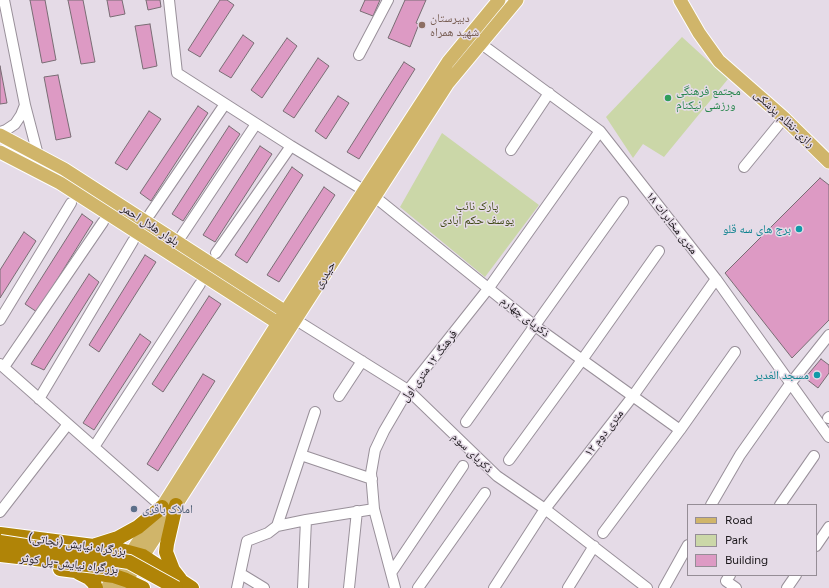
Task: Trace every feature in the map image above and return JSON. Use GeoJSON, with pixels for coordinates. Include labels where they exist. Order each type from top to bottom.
{"type":"FeatureCollection","features":[{"type":"Feature","properties":{"kind":"highway"},"geometry":{"type":"LineString","coordinates":[[176,505],[166,552],[173,570],[183,586]]}},
{"type":"Feature","properties":{"kind":"highway"},"geometry":{"type":"LineString","coordinates":[[92,546],[118,538],[133,530],[162,507]]}},
{"type":"Feature","properties":{"kind":"highway","name":"بزرگراه نیایش (نجاتی)"},"geometry":{"type":"LineString","coordinates":[[0,534],[92,546],[137,555],[183,586]]}},
{"type":"Feature","properties":{"kind":"highway","name":"بزرگراه نیایش-پل کوثر"},"geometry":{"type":"LineString","coordinates":[[0,542],[129,562],[183,586]]}},
{"type":"Feature","properties":{"kind":"highway","name":"بزرگراه نیایش-پل کوثر"},"geometry":{"type":"LineString","coordinates":[[0,555],[124,571],[159,588]]}},
{"type":"Feature","properties":{"kind":"highway","name":"بزرگراه نیایش (نجاتی)"},"geometry":{"type":"LineString","coordinates":[[0,562],[75,571],[124,584]]}},
{"type":"Feature","properties":{"kind":"highway"},"geometry":{"type":"LineString","coordinates":[[75,571],[90,578],[96,588]]}},
{"type":"Feature","properties":{"kind":"highway"},"geometry":{"type":"LineString","coordinates":[[164,588],[166,584],[171,581],[183,586]]}},
{"type":"Feature","properties":{"kind":"main road","name":"حیدری"},"geometry":{"type":"LineString","coordinates":[[137,555],[176,505],[293,325],[448,62],[499,0]]}},
{"type":"Feature","properties":{"kind":"main road","name":"رازی-نظام پزشکی"},"geometry":{"type":"LineString","coordinates":[[680,0],[699,33],[719,60],[784,118],[829,162]]}},
{"type":"Feature","properties":{"kind":"main road","name":"حیدری"},"geometry":{"type":"LineString","coordinates":[[137,555],[162,507],[285,311],[448,83],[514,1]]}},
{"type":"Feature","properties":{"kind":"main road","name":"بلوار هلال احمر"},"geometry":{"type":"LineString","coordinates":[[0,135],[64,170],[285,311],[293,325]]}},
{"type":"Feature","properties":{"kind":"main road","name":"بلوار هلال احمر"},"geometry":{"type":"LineString","coordinates":[[0,152],[67,187],[278,322],[293,325]]}},
{"type":"Feature","properties":{"kind":"main road"},"geometry":{"type":"LineString","coordinates":[[25,165],[35,154]]}},
{"type":"Feature","properties":{"kind":"main road"},"geometry":{"type":"LineString","coordinates":[[124,584],[137,555]]}},
{"type":"Feature","properties":{"kind":"street"},"geometry":{"type":"LineString","coordinates":[[4,0],[35,154]]}},
{"type":"Feature","properties":{"kind":"street","name":"ذکریای چهارم"},"geometry":{"type":"LineString","coordinates":[[169,0],[177,73],[369,194],[535,326],[680,430]]}},
{"type":"Feature","properties":{"kind":"street"},"geometry":{"type":"LineString","coordinates":[[359,55],[388,0]]}},
{"type":"Feature","properties":{"kind":"street","name":"۱۸ متری مخابرات"},"geometry":{"type":"LineString","coordinates":[[480,43],[600,131],[716,279],[829,437]]}},
{"type":"Feature","properties":{"kind":"street"},"geometry":{"type":"LineString","coordinates":[[511,150],[549,93]]}},
{"type":"Feature","properties":{"kind":"street"},"geometry":{"type":"LineString","coordinates":[[150,214],[225,104]]}},
{"type":"Feature","properties":{"kind":"street"},"geometry":{"type":"LineString","coordinates":[[0,132],[15,124],[25,105]]}},
{"type":"Feature","properties":{"kind":"street"},"geometry":{"type":"LineString","coordinates":[[744,167],[784,118]]}},
{"type":"Feature","properties":{"kind":"street"},"geometry":{"type":"LineString","coordinates":[[182,235],[256,124]]}},
{"type":"Feature","properties":{"kind":"street","name":"فرهنگ ۱۲ متری اول"},"geometry":{"type":"LineString","coordinates":[[395,588],[374,509],[372,479],[375,450],[384,431],[408,390],[488,289],[600,131]]}},
{"type":"Feature","properties":{"kind":"street"},"geometry":{"type":"LineString","coordinates":[[216,253],[291,146]]}},
{"type":"Feature","properties":{"kind":"street"},"geometry":{"type":"LineString","coordinates":[[466,422],[623,202]]}},
{"type":"Feature","properties":{"kind":"street"},"geometry":{"type":"LineString","coordinates":[[0,320],[71,203]]}},
{"type":"Feature","properties":{"kind":"street"},"geometry":{"type":"LineString","coordinates":[[103,222],[2,365],[162,507]]}},
{"type":"Feature","properties":{"kind":"street"},"geometry":{"type":"LineString","coordinates":[[39,399],[133,241]]}},
{"type":"Feature","properties":{"kind":"street"},"geometry":{"type":"LineString","coordinates":[[509,460],[659,251]]}},
{"type":"Feature","properties":{"kind":"street","name":"۱۲ متری دوم"},"geometry":{"type":"LineString","coordinates":[[494,588],[545,509],[633,396],[716,279]]}},
{"type":"Feature","properties":{"kind":"street"},"geometry":{"type":"LineString","coordinates":[[94,447],[200,284]]}},
{"type":"Feature","properties":{"kind":"street","name":"ذکریای سوم"},"geometry":{"type":"LineString","coordinates":[[293,325],[362,361],[408,390],[497,476],[545,509],[647,588]]}},
{"type":"Feature","properties":{"kind":"street"},"geometry":{"type":"LineString","coordinates":[[712,504],[740,455],[790,384],[829,335]]}},
{"type":"Feature","properties":{"kind":"street"},"geometry":{"type":"LineString","coordinates":[[603,533],[680,430],[735,352]]}},
{"type":"Feature","properties":{"kind":"street"},"geometry":{"type":"LineString","coordinates":[[340,396],[362,361]]}},
{"type":"Feature","properties":{"kind":"street"},"geometry":{"type":"LineString","coordinates":[[237,588],[247,541],[268,533],[276,526],[315,412]]}},
{"type":"Feature","properties":{"kind":"street"},"geometry":{"type":"LineString","coordinates":[[0,512],[68,424]]}},
{"type":"Feature","properties":{"kind":"street"},"geometry":{"type":"LineString","coordinates":[[301,455],[372,479]]}},
{"type":"Feature","properties":{"kind":"street"},"geometry":{"type":"LineString","coordinates":[[781,504],[814,456]]}},
{"type":"Feature","properties":{"kind":"street"},"geometry":{"type":"LineString","coordinates":[[391,573],[463,466]]}},
{"type":"Feature","properties":{"kind":"street"},"geometry":{"type":"LineString","coordinates":[[418,588],[485,493]]}},
{"type":"Feature","properties":{"kind":"street"},"geometry":{"type":"LineString","coordinates":[[276,526],[374,509]]}},
{"type":"Feature","properties":{"kind":"street"},"geometry":{"type":"LineString","coordinates":[[350,588],[357,511]]}},
{"type":"Feature","properties":{"kind":"street"},"geometry":{"type":"LineString","coordinates":[[303,588],[306,520]]}},
{"type":"Feature","properties":{"kind":"street"},"geometry":{"type":"LineString","coordinates":[[817,545],[829,527]]}},
{"type":"Feature","properties":{"kind":"street"},"geometry":{"type":"LineString","coordinates":[[568,588],[594,546]]}},
{"type":"Feature","properties":{"kind":"street"},"geometry":{"type":"LineString","coordinates":[[664,588],[687,547]]}},
{"type":"Feature","properties":{"kind":"street"},"geometry":{"type":"LineString","coordinates":[[241,574],[264,588]]}},
{"type":"Feature","properties":{"kind":"street"},"geometry":{"type":"LineString","coordinates":[[787,588],[795,576]]}},
{"type":"Feature","properties":{"kind":"street"},"geometry":{"type":"LineString","coordinates":[[728,578],[736,588]]}},
{"type":"Feature","properties":{"kind":"green space","name":"مجتمع فرهنگی ورزشی نیکنام"},"geometry":{"type":"Polygon","coordinates":[[[682,37],[728,79],[664,157],[643,144],[633,158],[606,117],[682,37]]]}},
{"type":"Feature","properties":{"kind":"green space","name":"پارک نائب یوسف حکم آبادی"},"geometry":{"type":"Polygon","coordinates":[[[442,133],[539,205],[485,277],[400,207],[442,133]]]}},
{"type":"Feature","properties":{"kind":"building"},"geometry":{"type":"Polygon","coordinates":[[[30,0],[45,0],[56,60],[42,63],[30,0]]]}},
{"type":"Feature","properties":{"kind":"building"},"geometry":{"type":"Polygon","coordinates":[[[68,0],[83,0],[95,62],[81,64],[68,0]]]}},
{"type":"Feature","properties":{"kind":"building"},"geometry":{"type":"Polygon","coordinates":[[[107,0],[122,0],[125,14],[110,17],[107,0]]]}},
{"type":"Feature","properties":{"kind":"building"},"geometry":{"type":"Polygon","coordinates":[[[146,0],[160,0],[161,7],[148,10],[146,0]]]}},
{"type":"Feature","properties":{"kind":"building"},"geometry":{"type":"Polygon","coordinates":[[[220,0],[227,0],[234,5],[200,57],[188,50],[220,0]]]}},
{"type":"Feature","properties":{"kind":"building"},"geometry":{"type":"Polygon","coordinates":[[[365,0],[380,0],[373,16],[360,11],[365,0]]]}},
{"type":"Feature","properties":{"kind":"building"},"geometry":{"type":"Polygon","coordinates":[[[405,0],[426,0],[416,23],[419,24],[410,47],[388,38],[405,0]]]}},
{"type":"Feature","properties":{"kind":"building"},"geometry":{"type":"Polygon","coordinates":[[[150,24],[157,66],[143,69],[135,26],[150,24]]]}},
{"type":"Feature","properties":{"kind":"building"},"geometry":{"type":"Polygon","coordinates":[[[243,35],[254,43],[231,78],[219,71],[243,35]]]}},
{"type":"Feature","properties":{"kind":"building"},"geometry":{"type":"Polygon","coordinates":[[[287,38],[297,46],[262,98],[251,90],[287,38]]]}},
{"type":"Feature","properties":{"kind":"building"},"geometry":{"type":"Polygon","coordinates":[[[318,58],[329,66],[294,118],[283,111],[318,58]]]}},
{"type":"Feature","properties":{"kind":"building"},"geometry":{"type":"Polygon","coordinates":[[[404,62],[415,69],[359,159],[347,152],[404,62]]]}},
{"type":"Feature","properties":{"kind":"building"},"geometry":{"type":"Polygon","coordinates":[[[0,66],[7,103],[0,104],[0,66]]]}},
{"type":"Feature","properties":{"kind":"building"},"geometry":{"type":"Polygon","coordinates":[[[58,75],[71,137],[56,140],[44,77],[58,75]]]}},
{"type":"Feature","properties":{"kind":"building"},"geometry":{"type":"Polygon","coordinates":[[[338,96],[349,103],[326,139],[315,131],[338,96]]]}},
{"type":"Feature","properties":{"kind":"building"},"geometry":{"type":"Polygon","coordinates":[[[198,106],[208,113],[151,201],[140,193],[198,106]]]}},
{"type":"Feature","properties":{"kind":"building"},"geometry":{"type":"Polygon","coordinates":[[[149,111],[161,119],[127,170],[115,163],[149,111]]]}},
{"type":"Feature","properties":{"kind":"building"},"geometry":{"type":"Polygon","coordinates":[[[229,126],[240,134],[183,221],[172,214],[229,126]]]}},
{"type":"Feature","properties":{"kind":"building"},"geometry":{"type":"Polygon","coordinates":[[[260,146],[272,154],[215,242],[203,235],[260,146]]]}},
{"type":"Feature","properties":{"kind":"building"},"geometry":{"type":"Polygon","coordinates":[[[292,167],[303,175],[247,263],[235,255],[292,167]]]}},
{"type":"Feature","properties":{"kind":"building","name":"برج های سه قلو"},"geometry":{"type":"Polygon","coordinates":[[[820,178],[829,185],[829,320],[792,358],[725,273],[820,178]]]}},
{"type":"Feature","properties":{"kind":"building"},"geometry":{"type":"Polygon","coordinates":[[[324,187],[335,195],[279,282],[267,275],[324,187]]]}},
{"type":"Feature","properties":{"kind":"building"},"geometry":{"type":"Polygon","coordinates":[[[82,214],[93,222],[37,312],[25,304],[82,214]]]}},
{"type":"Feature","properties":{"kind":"building"},"geometry":{"type":"Polygon","coordinates":[[[24,232],[36,241],[0,298],[0,270],[24,232]]]}},
{"type":"Feature","properties":{"kind":"building"},"geometry":{"type":"Polygon","coordinates":[[[145,255],[156,262],[99,352],[89,345],[145,255]]]}},
{"type":"Feature","properties":{"kind":"building"},"geometry":{"type":"Polygon","coordinates":[[[89,274],[99,282],[44,370],[31,364],[89,274]]]}},
{"type":"Feature","properties":{"kind":"building"},"geometry":{"type":"Polygon","coordinates":[[[209,296],[221,304],[163,392],[152,384],[209,296]]]}},
{"type":"Feature","properties":{"kind":"building"},"geometry":{"type":"Polygon","coordinates":[[[140,334],[151,342],[94,430],[83,423],[140,334]]]}},
{"type":"Feature","properties":{"kind":"building","name":"مسجد الغدیر"},"geometry":{"type":"Polygon","coordinates":[[[821,359],[829,365],[829,373],[818,388],[805,378],[821,359]]]}},
{"type":"Feature","properties":{"kind":"building"},"geometry":{"type":"Polygon","coordinates":[[[203,374],[215,381],[158,471],[147,464],[203,374]]]}},
{"type":"Feature","properties":{"kind":"place","name":"دبیرستان شهید همراه"},"geometry":{"type":"Point","coordinates":[422,25]}},
{"type":"Feature","properties":{"kind":"place","name":"مجتمع فرهنگی ورزشی نیکنام"},"geometry":{"type":"Point","coordinates":[668,98]}},
{"type":"Feature","properties":{"kind":"place","name":"برج های سه قلو"},"geometry":{"type":"Point","coordinates":[799,229]}},
{"type":"Feature","properties":{"kind":"place","name":"مسجد الغدیر"},"geometry":{"type":"Point","coordinates":[817,375]}},
{"type":"Feature","properties":{"kind":"place","name":"املاک باقری"},"geometry":{"type":"Point","coordinates":[134,509]}}]}
